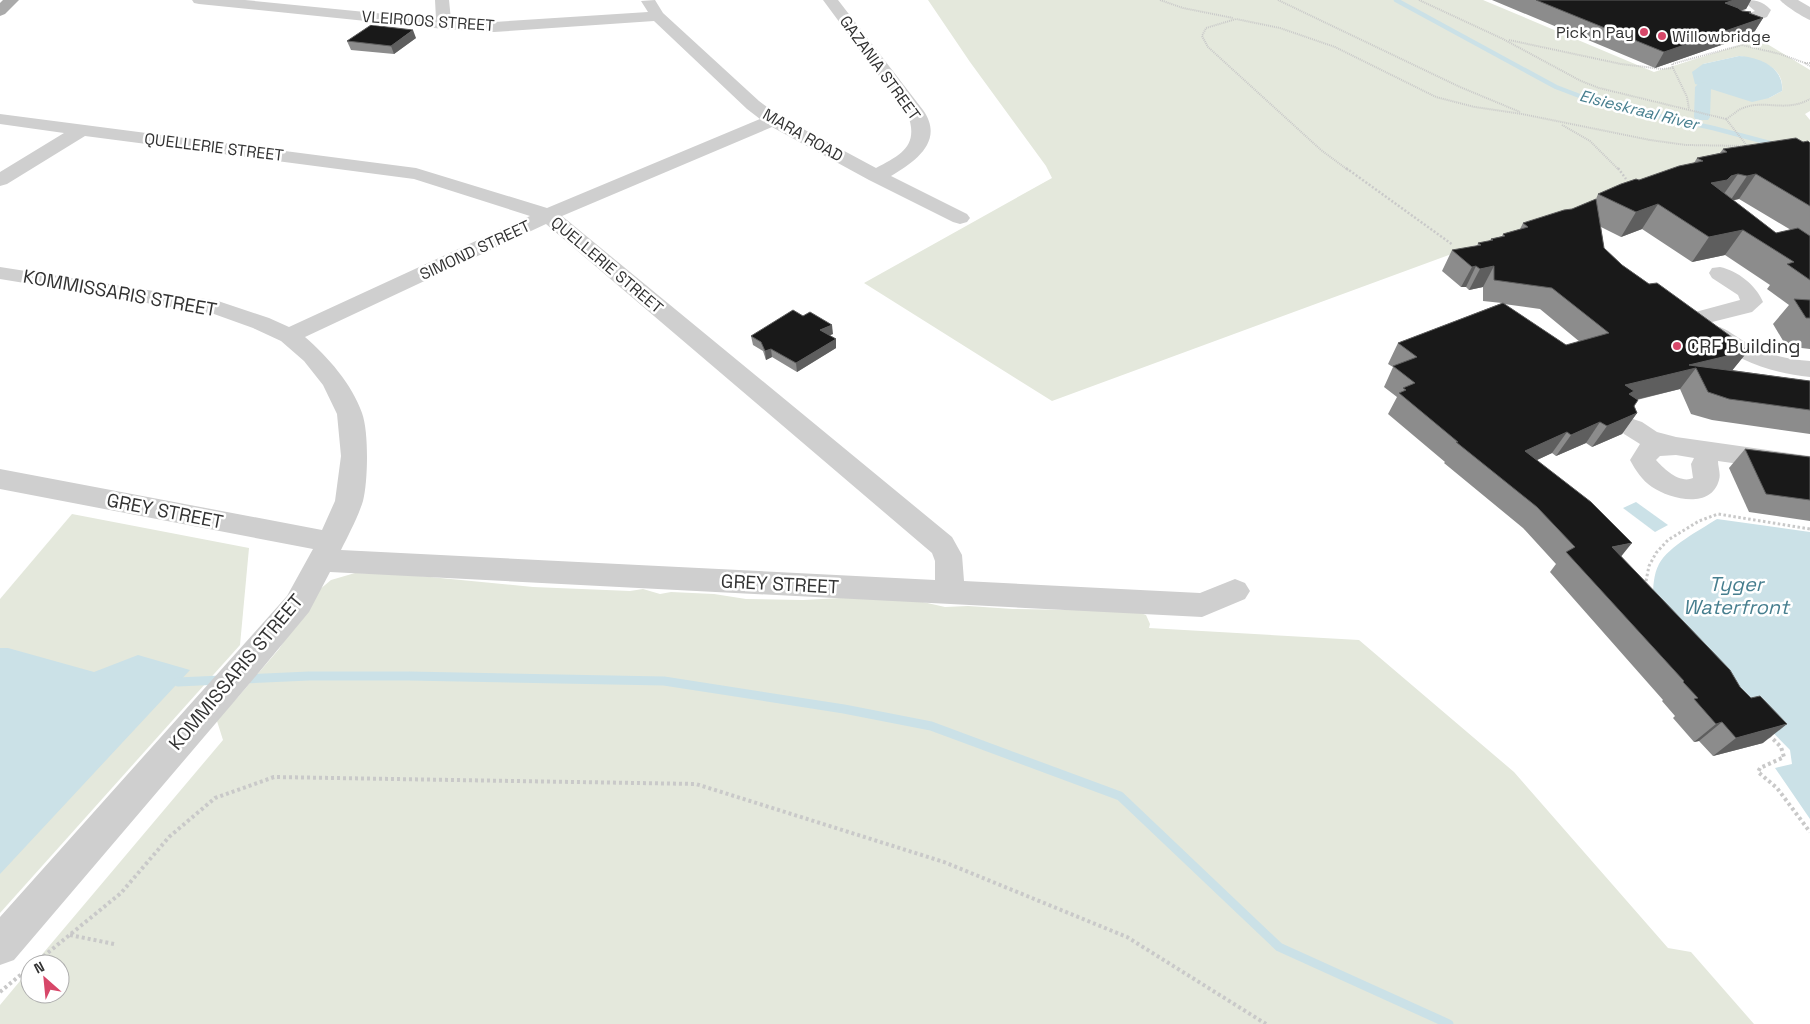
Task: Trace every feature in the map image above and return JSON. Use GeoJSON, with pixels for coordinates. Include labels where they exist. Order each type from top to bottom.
{"type":"FeatureCollection","features":[{"type":"Feature","properties":{"kind":"main road"},"geometry":{"type":"LineString","coordinates":[[0,11],[12,0]]}},
{"type":"Feature","properties":{"kind":"street","name":"VLEIROOS STREET"},"geometry":{"type":"LineString","coordinates":[[199,0],[444,24],[514,26],[658,16]]}},
{"type":"Feature","properties":{"kind":"street"},"geometry":{"type":"LineString","coordinates":[[442,0],[444,24]]}},
{"type":"Feature","properties":{"kind":"street","name":"MARA ROAD"},"geometry":{"type":"LineString","coordinates":[[648,0],[658,16],[753,105],[773,120],[876,176],[960,218]]}},
{"type":"Feature","properties":{"kind":"street","name":"GAZANIA STREET"},"geometry":{"type":"LineString","coordinates":[[830,0],[922,123],[923,133],[914,151],[876,176]]}},
{"type":"Feature","properties":{"kind":"street"},"geometry":{"type":"LineString","coordinates":[[1738,22],[1762,14],[1763,10],[1759,5],[1749,0]]}},
{"type":"Feature","properties":{"kind":"street"},"geometry":{"type":"LineString","coordinates":[[1787,0],[1807,11],[1810,15]]}},
{"type":"Feature","properties":{"kind":"street","name":"QUELLERIE STREET"},"geometry":{"type":"LineString","coordinates":[[0,119],[416,174],[548,215],[942,545],[950,561],[948,592]]}},
{"type":"Feature","properties":{"kind":"street","name":"SIMOND STREET"},"geometry":{"type":"LineString","coordinates":[[289,336],[548,215],[773,120]]}},
{"type":"Feature","properties":{"kind":"street"},"geometry":{"type":"LineString","coordinates":[[0,180],[81,130]]}},
{"type":"Feature","properties":{"kind":"street","name":"KOMMISSARIS STREET"},"geometry":{"type":"LineString","coordinates":[[0,273],[218,308],[261,323],[289,336],[312,356],[333,382],[350,414],[354,456],[349,501],[326,551],[298,604],[0,946]]}},
{"type":"Feature","properties":{"kind":"street"},"geometry":{"type":"LineString","coordinates":[[1720,273],[1748,292],[1752,302],[1744,308],[1689,314],[1740,351],[1760,371],[1778,366],[1810,369]]}},
{"type":"Feature","properties":{"kind":"street"},"geometry":{"type":"LineString","coordinates":[[1633,428],[1648,438],[1676,446],[1810,466]]}},
{"type":"Feature","properties":{"kind":"street"},"geometry":{"type":"LineString","coordinates":[[1676,446],[1648,450],[1643,460],[1651,473],[1659,480],[1680,488],[1699,487],[1705,484],[1707,478],[1704,462],[1711,451]]}},
{"type":"Feature","properties":{"kind":"street","name":"GREY STREET"},"geometry":{"type":"LineString","coordinates":[[0,479],[326,551],[948,592],[1202,605],[1235,591]]}},
{"type":"Feature","properties":{"kind":"path"},"geometry":{"type":"LineString","coordinates":[[1160,0],[1183,8],[1280,28],[1311,38],[1364,60],[1442,99],[1650,140],[1686,145],[1746,146],[1752,148]]}},
{"type":"Feature","properties":{"kind":"path"},"geometry":{"type":"LineString","coordinates":[[1278,0],[1490,101],[1544,118],[1571,129],[1592,142],[1613,161],[1626,179]]}},
{"type":"Feature","properties":{"kind":"path"},"geometry":{"type":"LineString","coordinates":[[1419,0],[1504,39],[1581,82],[1726,119],[1745,140],[1746,146]]}},
{"type":"Feature","properties":{"kind":"path"},"geometry":{"type":"LineString","coordinates":[[1236,19],[1206,28],[1202,36],[1208,47],[1321,150],[1452,245]]}},
{"type":"Feature","properties":{"kind":"path"},"geometry":{"type":"LineString","coordinates":[[1504,39],[1637,66],[1668,70],[1673,68]]}},
{"type":"Feature","properties":{"kind":"path"},"geometry":{"type":"LineString","coordinates":[[1689,109],[1690,103],[1682,84],[1674,73],[1672,64],[1742,45],[1780,54],[1810,65]]}},
{"type":"Feature","properties":{"kind":"path"},"geometry":{"type":"LineString","coordinates":[[1726,119],[1743,107],[1791,106],[1801,104],[1810,99]]}},
{"type":"Feature","properties":{"kind":"path"},"geometry":{"type":"LineString","coordinates":[[1645,590],[1648,566],[1656,553],[1668,540],[1699,521],[1718,514],[1810,529]]}},
{"type":"Feature","properties":{"kind":"path"},"geometry":{"type":"LineString","coordinates":[[1762,728],[1781,747],[1784,757],[1760,768],[1758,772],[1777,788],[1810,832]]}},
{"type":"Feature","properties":{"kind":"path"},"geometry":{"type":"LineString","coordinates":[[46,954],[121,893],[169,837],[215,798],[274,777],[696,784],[944,862],[1127,937],[1266,1024]]}},
{"type":"Feature","properties":{"kind":"path"},"geometry":{"type":"LineString","coordinates":[[69,935],[114,944]]}},
{"type":"Feature","properties":{"kind":"path"},"geometry":{"type":"LineString","coordinates":[[0,992],[20,975]]}},
{"type":"Feature","properties":{"kind":"shaded area"},"geometry":{"type":"Polygon","coordinates":[[[928,0],[1483,0],[1654,72],[1759,39],[1810,70],[1810,111],[1805,114],[1810,120],[1810,173],[1737,149],[1052,401],[864,283],[1052,178],[1046,166],[970,62],[928,0]],[[1739,56],[1703,64],[1769,98],[1782,91],[1782,82],[1775,70],[1762,62],[1739,56]]]}},
{"type":"Feature","properties":{"kind":"shaded area"},"geometry":{"type":"Polygon","coordinates":[[[72,514],[249,548],[240,645],[0,913],[0,599],[72,514]]]}},
{"type":"Feature","properties":{"kind":"shaded area"},"geometry":{"type":"Polygon","coordinates":[[[355,573],[399,574],[533,587],[630,591],[643,589],[660,594],[671,592],[714,594],[746,599],[803,600],[859,597],[914,600],[945,607],[1135,611],[1146,615],[1150,624],[1149,628],[1359,640],[1514,772],[1668,948],[1691,952],[1754,1024],[0,1024],[0,1005],[20,981],[20,1004],[70,1004],[70,954],[42,954],[223,740],[216,718],[238,697],[279,649],[313,595],[331,580],[355,573]]]}},
{"type":"Feature","properties":{"kind":"water"},"geometry":{"type":"Polygon","coordinates":[[[1739,56],[1762,61],[1769,65],[1779,76],[1782,83],[1782,91],[1769,98],[1752,102],[1695,84],[1692,72],[1703,64],[1739,56]]]}},
{"type":"Feature","properties":{"kind":"water"},"geometry":{"type":"Polygon","coordinates":[[[1636,502],[1668,525],[1655,532],[1623,508],[1636,502]]]}},
{"type":"Feature","properties":{"kind":"water","name":"Tyger Waterfront"},"geometry":{"type":"Polygon","coordinates":[[[1717,519],[1810,532],[1810,819],[1775,768],[1792,764],[1790,750],[1653,609],[1653,586],[1659,564],[1670,551],[1685,539],[1717,519]]]}},
{"type":"Feature","properties":{"kind":"water"},"geometry":{"type":"Polygon","coordinates":[[[0,648],[8,648],[94,672],[138,655],[190,670],[0,874],[0,648]]]}},
{"type":"Feature","properties":{"kind":"building"},"geometry":{"type":"Polygon","coordinates":[[[1536,0],[1734,0],[1725,3],[1763,18],[1664,52],[1536,0]]]}},
{"type":"Feature","properties":{"kind":"building"},"geometry":{"type":"Polygon","coordinates":[[[371,25],[413,30],[391,46],[347,41],[371,25]]]}},
{"type":"Feature","properties":{"kind":"building"},"geometry":{"type":"Polygon","coordinates":[[[1796,138],[1810,143],[1810,206],[1756,174],[1747,176],[1738,174],[1731,176],[1727,180],[1711,183],[1776,233],[1798,228],[1810,236],[1810,280],[1787,264],[1794,262],[1743,230],[1709,237],[1658,204],[1636,212],[1598,194],[1636,179],[1639,180],[1679,166],[1703,161],[1697,158],[1727,152],[1723,149],[1796,138]]]}},
{"type":"Feature","properties":{"kind":"building"},"geometry":{"type":"Polygon","coordinates":[[[1596,199],[1604,248],[1622,265],[1649,284],[1657,283],[1740,343],[1738,343],[1748,351],[1689,365],[1810,381],[1810,410],[1729,399],[1708,392],[1696,368],[1625,385],[1634,391],[1629,394],[1638,400],[1634,406],[1637,413],[1607,426],[1600,422],[1571,435],[1567,432],[1525,451],[1591,502],[1632,543],[1612,547],[1730,670],[1740,687],[1751,698],[1760,696],[1787,724],[1736,738],[1722,722],[1716,724],[1694,699],[1698,698],[1684,681],[1566,552],[1575,547],[1537,507],[1399,393],[1406,390],[1403,388],[1415,383],[1393,366],[1417,357],[1398,343],[1503,303],[1566,345],[1609,333],[1552,288],[1494,280],[1494,266],[1480,269],[1476,266],[1472,267],[1452,250],[1481,245],[1478,243],[1493,240],[1491,239],[1528,227],[1523,223],[1572,209],[1596,199]]]}},
{"type":"Feature","properties":{"kind":"building"},"geometry":{"type":"Polygon","coordinates":[[[1794,299],[1810,300],[1810,318],[1806,318],[1794,299]]]}},
{"type":"Feature","properties":{"kind":"building"},"geometry":{"type":"Polygon","coordinates":[[[793,310],[803,316],[810,312],[832,325],[820,330],[836,339],[796,363],[771,349],[765,351],[761,342],[751,336],[793,310]]]}},
{"type":"Feature","properties":{"kind":"building"},"geometry":{"type":"Polygon","coordinates":[[[1745,449],[1810,457],[1810,500],[1766,494],[1745,449]]]}},
{"type":"Feature","properties":{"kind":"waterway","name":"Elsieskraal River"},"geometry":{"type":"LineString","coordinates":[[1396,0],[1556,87],[1598,103],[1713,128],[1777,145]]}},
{"type":"Feature","properties":{"kind":"waterway"},"geometry":{"type":"LineString","coordinates":[[1702,117],[1703,87]]}},
{"type":"Feature","properties":{"kind":"waterway"},"geometry":{"type":"LineString","coordinates":[[245,679],[309,676],[409,676],[664,681],[844,709],[931,726],[1120,796],[1279,947],[1449,1024]]}},
{"type":"Feature","properties":{"kind":"waterway"},"geometry":{"type":"LineString","coordinates":[[178,682],[221,680]]}},
{"type":"Feature","properties":{"kind":"place","name":"Pick n Pay"},"geometry":{"type":"Point","coordinates":[1644,32]}},
{"type":"Feature","properties":{"kind":"place","name":"Willowbridge"},"geometry":{"type":"Point","coordinates":[1662,36]}},
{"type":"Feature","properties":{"kind":"place","name":"CRF Building"},"geometry":{"type":"Point","coordinates":[1677,346]}}]}
